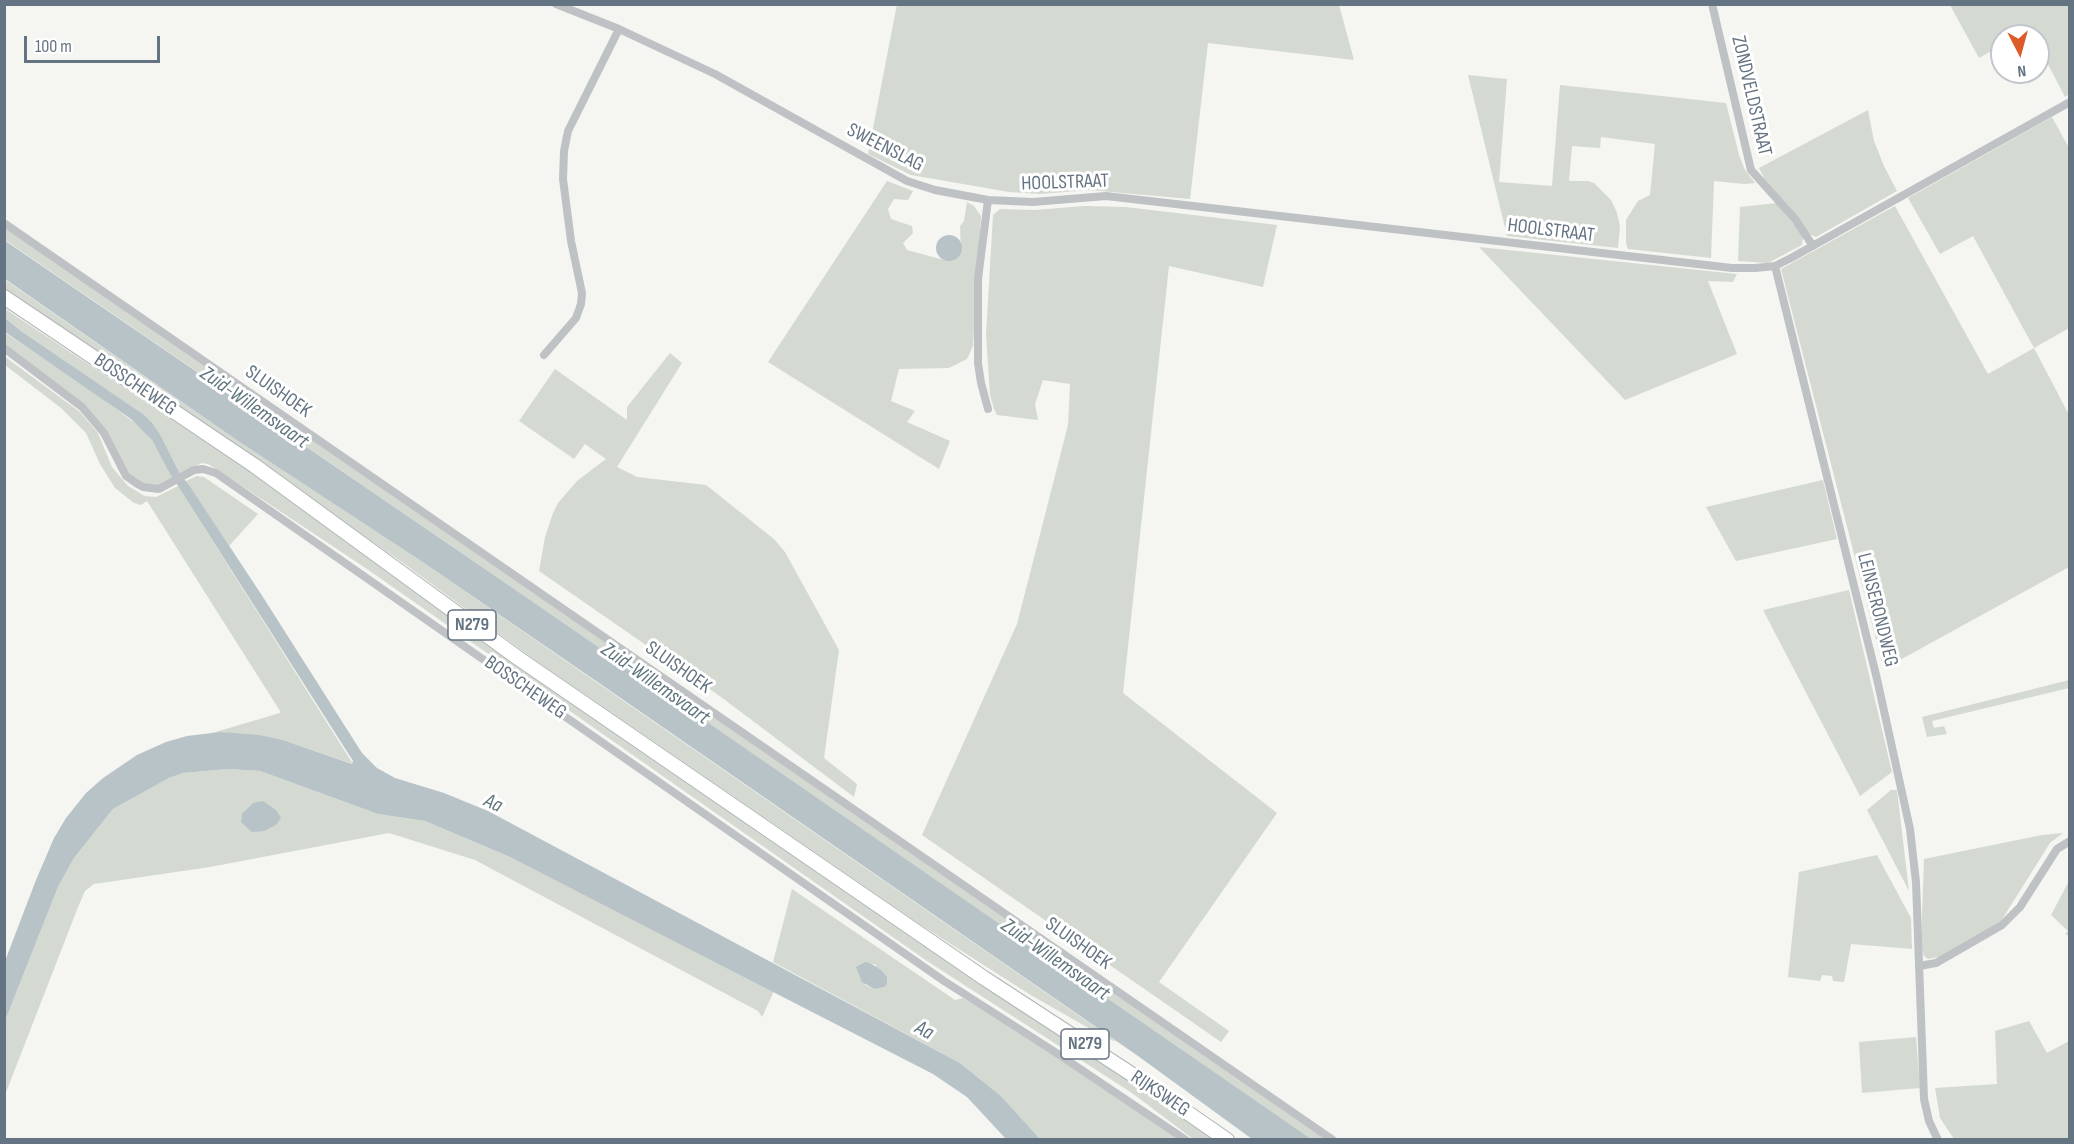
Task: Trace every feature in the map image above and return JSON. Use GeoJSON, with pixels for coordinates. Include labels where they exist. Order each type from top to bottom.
{"type":"FeatureCollection","features":[{"type":"Feature","properties":{"kind":"main road","name":"BOSSCHEWEG"},"geometry":{"type":"LineString","coordinates":[[4,297],[255,466],[518,658],[942,949]]}},
{"type":"Feature","properties":{"kind":"main road","name":"RIJKSWEG"},"geometry":{"type":"LineString","coordinates":[[942,949],[1227,1140]]}},
{"type":"Feature","properties":{"kind":"street","name":"SWEENSLAG"},"geometry":{"type":"LineString","coordinates":[[556,4],[620,29],[715,74],[907,181],[935,190],[988,200]]}},
{"type":"Feature","properties":{"kind":"street","name":"ZONDVELDSTRAAT"},"geometry":{"type":"LineString","coordinates":[[1712,4],[1751,170],[1795,219],[1813,246]]}},
{"type":"Feature","properties":{"kind":"street"},"geometry":{"type":"LineString","coordinates":[[544,355],[576,318],[581,304],[582,292],[571,241],[563,179],[564,151],[568,131],[620,29]]}},
{"type":"Feature","properties":{"kind":"street","name":"HOOLSTRAAT"},"geometry":{"type":"LineString","coordinates":[[988,200],[1033,202],[1106,196],[1732,268],[1755,268],[1775,266],[1813,246],[2070,102]]}},
{"type":"Feature","properties":{"kind":"street"},"geometry":{"type":"LineString","coordinates":[[988,200],[978,279],[978,363],[988,408]]}},
{"type":"Feature","properties":{"kind":"street","name":"SLUISHOEK"},"geometry":{"type":"LineString","coordinates":[[4,222],[1333,1140]]}},
{"type":"Feature","properties":{"kind":"street","name":"LEINSERONDWEG"},"geometry":{"type":"LineString","coordinates":[[1775,266],[1877,679],[1910,829],[1916,882],[1924,1099],[1929,1121],[1938,1140]]}},
{"type":"Feature","properties":{"kind":"street","name":"BOSSCHEWEG"},"geometry":{"type":"LineString","coordinates":[[4,348],[82,407],[104,433],[126,476],[143,487],[159,489],[188,473],[203,469],[216,473],[944,981]]}},
{"type":"Feature","properties":{"kind":"street"},"geometry":{"type":"LineString","coordinates":[[1919,966],[1936,963],[2002,925],[2020,907],[2057,849],[2070,841]]}},
{"type":"Feature","properties":{"kind":"street","name":"RIJKSWEG"},"geometry":{"type":"LineString","coordinates":[[944,981],[1186,1140]]}},
{"type":"Feature","properties":{"kind":"shaded area"},"geometry":{"type":"Polygon","coordinates":[[[897,4],[1339,5],[1354,60],[1208,43],[1190,199],[1089,190],[1040,194],[1009,192],[911,175],[868,154],[897,4]]]}},
{"type":"Feature","properties":{"kind":"shaded area"},"geometry":{"type":"Polygon","coordinates":[[[1950,5],[2069,5],[2069,94],[2065,97],[2050,68],[2050,24],[1990,24],[1990,52],[1979,58],[1950,5]]]}},
{"type":"Feature","properties":{"kind":"shaded area"},"geometry":{"type":"Polygon","coordinates":[[[1468,75],[1507,79],[1499,182],[1552,186],[1560,85],[1726,103],[1739,155],[1745,170],[1755,183],[1714,181],[1711,258],[1628,249],[1626,220],[1638,201],[1650,195],[1655,144],[1601,137],[1600,148],[1572,146],[1569,181],[1594,183],[1611,200],[1620,226],[1618,248],[1507,236],[1468,75]]]}},
{"type":"Feature","properties":{"kind":"shaded area"},"geometry":{"type":"Polygon","coordinates":[[[1868,110],[1874,141],[1897,191],[1816,237],[1809,234],[1765,180],[1759,168],[1868,110]]]}},
{"type":"Feature","properties":{"kind":"shaded area"},"geometry":{"type":"Polygon","coordinates":[[[2052,117],[2069,148],[2069,328],[2034,348],[1973,236],[1940,254],[1908,198],[2052,117]]]}},
{"type":"Feature","properties":{"kind":"shaded area"},"geometry":{"type":"Polygon","coordinates":[[[887,181],[913,191],[908,200],[894,199],[888,209],[891,219],[912,226],[913,233],[903,243],[907,250],[944,260],[961,252],[960,226],[964,221],[967,202],[974,206],[981,216],[973,346],[967,359],[949,368],[899,369],[891,401],[915,411],[907,422],[950,441],[939,469],[768,362],[887,181]]]}},
{"type":"Feature","properties":{"kind":"shaded area"},"geometry":{"type":"Polygon","coordinates":[[[1777,203],[1803,236],[1802,245],[1768,263],[1738,261],[1740,207],[1777,203]]]}},
{"type":"Feature","properties":{"kind":"shaded area"},"geometry":{"type":"Polygon","coordinates":[[[1084,206],[1126,207],[1277,225],[1263,287],[1169,266],[1123,693],[1277,813],[1159,982],[1229,1031],[1221,1042],[922,835],[1017,624],[1068,425],[1070,384],[1043,380],[1035,404],[1038,420],[997,415],[994,409],[990,395],[986,335],[993,215],[1000,209],[1035,210],[1084,206]]]}},
{"type":"Feature","properties":{"kind":"shaded area"},"geometry":{"type":"Polygon","coordinates":[[[1895,206],[1988,374],[2034,348],[2069,415],[2069,567],[1889,666],[1883,667],[1781,269],[1895,206]]]}},
{"type":"Feature","properties":{"kind":"shaded area"},"geometry":{"type":"Polygon","coordinates":[[[4,226],[1328,1139],[1311,1139],[1224,1081],[523,595],[5,240],[4,226]]]}},
{"type":"Feature","properties":{"kind":"shaded area"},"geometry":{"type":"Polygon","coordinates":[[[949,235],[958,239],[962,248],[958,257],[949,261],[940,257],[936,248],[940,239],[949,235]]]}},
{"type":"Feature","properties":{"kind":"shaded area"},"geometry":{"type":"Polygon","coordinates":[[[4,240],[1311,1139],[1252,1139],[1138,1056],[596,681],[424,563],[238,441],[5,279],[4,240]]]}},
{"type":"Feature","properties":{"kind":"shaded area"},"geometry":{"type":"Polygon","coordinates":[[[1479,247],[1737,274],[1733,282],[1708,281],[1737,354],[1625,400],[1479,247]]]}},
{"type":"Feature","properties":{"kind":"shaded area"},"geometry":{"type":"Polygon","coordinates":[[[4,279],[238,441],[424,563],[1117,1042],[1029,994],[921,925],[532,658],[406,565],[5,289],[4,279]]]}},
{"type":"Feature","properties":{"kind":"shaded area"},"geometry":{"type":"Polygon","coordinates":[[[4,308],[265,482],[1216,1139],[1193,1139],[1132,1093],[927,961],[367,569],[224,474],[202,463],[180,474],[161,436],[143,414],[21,331],[5,318],[4,308]]]}},
{"type":"Feature","properties":{"kind":"shaded area"},"geometry":{"type":"Polygon","coordinates":[[[5,318],[143,414],[152,423],[180,474],[261,594],[362,753],[377,768],[395,778],[444,793],[488,811],[960,1063],[1001,1096],[1040,1139],[1006,1139],[967,1097],[933,1074],[510,857],[425,821],[378,814],[260,771],[228,769],[183,773],[169,778],[113,809],[74,858],[58,887],[5,1021],[5,961],[36,880],[54,838],[66,818],[86,793],[103,778],[137,755],[166,742],[187,736],[220,732],[259,735],[283,740],[352,764],[353,761],[169,472],[152,440],[131,419],[5,332],[5,318]]]}},
{"type":"Feature","properties":{"kind":"shaded area"},"geometry":{"type":"Polygon","coordinates":[[[4,332],[92,391],[143,429],[152,440],[173,478],[157,486],[139,483],[128,473],[107,431],[5,344],[4,332]]]}},
{"type":"Feature","properties":{"kind":"shaded area"},"geometry":{"type":"Polygon","coordinates":[[[670,353],[682,363],[617,467],[637,477],[706,485],[774,539],[785,552],[839,650],[824,758],[857,784],[854,797],[721,697],[539,571],[545,537],[558,503],[577,481],[606,459],[585,444],[574,459],[519,421],[555,369],[627,420],[627,407],[670,353]]]}},
{"type":"Feature","properties":{"kind":"shaded area"},"geometry":{"type":"Polygon","coordinates":[[[4,356],[80,412],[98,433],[112,467],[128,486],[145,496],[156,497],[178,486],[353,764],[283,740],[212,733],[280,713],[280,711],[147,501],[141,505],[134,503],[115,488],[100,464],[86,433],[61,408],[5,365],[4,356]]]}},
{"type":"Feature","properties":{"kind":"shaded area"},"geometry":{"type":"Polygon","coordinates":[[[197,476],[204,477],[258,514],[229,546],[186,481],[197,476]]]}},
{"type":"Feature","properties":{"kind":"shaded area"},"geometry":{"type":"Polygon","coordinates":[[[1823,480],[1837,539],[1736,561],[1706,507],[1823,480]]]}},
{"type":"Feature","properties":{"kind":"shaded area"},"geometry":{"type":"Polygon","coordinates":[[[1849,590],[1892,772],[1860,796],[1763,610],[1849,590]]]}},
{"type":"Feature","properties":{"kind":"shaded area"},"geometry":{"type":"Polygon","coordinates":[[[2069,680],[2069,688],[1932,721],[1934,728],[1944,726],[1947,734],[1927,737],[1922,717],[2069,680]]]}},
{"type":"Feature","properties":{"kind":"shaded area"},"geometry":{"type":"Polygon","coordinates":[[[228,769],[260,771],[378,814],[425,821],[510,857],[774,991],[762,1017],[758,1011],[475,860],[389,833],[210,867],[94,884],[85,891],[78,907],[5,1095],[5,1021],[58,887],[74,858],[113,809],[169,778],[183,773],[228,769]]]}},
{"type":"Feature","properties":{"kind":"shaded area"},"geometry":{"type":"Polygon","coordinates":[[[1891,790],[1897,790],[1909,891],[1867,810],[1891,790]]]}},
{"type":"Feature","properties":{"kind":"shaded area"},"geometry":{"type":"Polygon","coordinates":[[[263,801],[276,810],[281,818],[276,825],[264,831],[252,832],[241,822],[242,814],[253,803],[263,801]]]}},
{"type":"Feature","properties":{"kind":"shaded area"},"geometry":{"type":"Polygon","coordinates":[[[2063,833],[2050,843],[2001,921],[1944,956],[1928,959],[1924,956],[1921,944],[1924,859],[2042,835],[2063,833]]]}},
{"type":"Feature","properties":{"kind":"shaded area"},"geometry":{"type":"Polygon","coordinates":[[[1877,855],[1911,918],[1912,949],[1851,944],[1844,982],[1833,981],[1832,976],[1822,975],[1820,981],[1788,977],[1799,872],[1877,855]]]}},
{"type":"Feature","properties":{"kind":"shaded area"},"geometry":{"type":"Polygon","coordinates":[[[2069,881],[2069,936],[2065,934],[2068,931],[2051,915],[2069,881]]]}},
{"type":"Feature","properties":{"kind":"shaded area"},"geometry":{"type":"Polygon","coordinates":[[[792,889],[955,1000],[963,998],[1189,1139],[1040,1139],[1001,1096],[960,1063],[773,962],[792,889]],[[862,963],[865,985],[874,989],[876,965],[862,963]]]}},
{"type":"Feature","properties":{"kind":"shaded area"},"geometry":{"type":"Polygon","coordinates":[[[865,962],[881,970],[887,977],[887,984],[884,987],[874,989],[862,982],[856,967],[865,962]]]}},
{"type":"Feature","properties":{"kind":"shaded area"},"geometry":{"type":"Polygon","coordinates":[[[2029,1021],[2047,1053],[2069,1041],[2069,1139],[1954,1139],[1940,1118],[1935,1088],[1997,1084],[1995,1031],[2029,1021]]]}},
{"type":"Feature","properties":{"kind":"shaded area"},"geometry":{"type":"Polygon","coordinates":[[[1916,1037],[1920,1088],[1862,1093],[1859,1042],[1916,1037]]]}},
{"type":"Feature","properties":{"kind":"water label","name":"Zuid-Willemsvaart"},"geometry":{"type":"Point","coordinates":[254,408]}},
{"type":"Feature","properties":{"kind":"water label","name":"Zuid-Willemsvaart"},"geometry":{"type":"Point","coordinates":[655,684]}},
{"type":"Feature","properties":{"kind":"water label","name":"Aa"},"geometry":{"type":"Point","coordinates":[493,804]}},
{"type":"Feature","properties":{"kind":"water label","name":"Zuid-Willemsvaart"},"geometry":{"type":"Point","coordinates":[1055,960]}},
{"type":"Feature","properties":{"kind":"water label","name":"Aa"},"geometry":{"type":"Point","coordinates":[924,1031]}}]}
